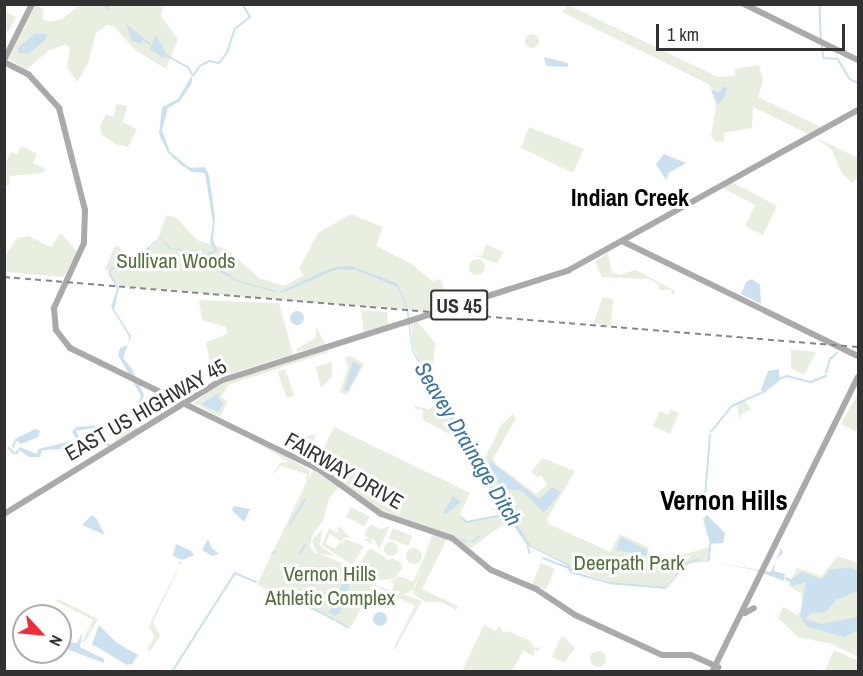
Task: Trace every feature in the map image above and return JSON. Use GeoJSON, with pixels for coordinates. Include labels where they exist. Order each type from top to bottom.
{"type":"FeatureCollection","features":[{"type":"Feature","properties":{"kind":"main road"},"geometry":{"type":"LineString","coordinates":[[30,4],[4,62],[31,77],[59,108],[86,217],[85,236],[55,303],[54,326],[72,351],[133,382],[185,402]]}},
{"type":"Feature","properties":{"kind":"main road"},"geometry":{"type":"LineString","coordinates":[[744,4],[858,60]]}},
{"type":"Feature","properties":{"kind":"main road"},"geometry":{"type":"LineString","coordinates":[[4,54],[21,23]]}},
{"type":"Feature","properties":{"kind":"main road","name":"US 45"},"geometry":{"type":"LineString","coordinates":[[625,241],[858,110]]}},
{"type":"Feature","properties":{"kind":"main road"},"geometry":{"type":"LineString","coordinates":[[625,241],[858,358]]}},
{"type":"Feature","properties":{"kind":"main road","name":"EAST US HIGHWAY 45"},"geometry":{"type":"LineString","coordinates":[[4,514],[195,395],[236,375],[559,275],[625,241]]}},
{"type":"Feature","properties":{"kind":"main road"},"geometry":{"type":"LineString","coordinates":[[715,668],[746,613],[765,568],[858,377]]}},
{"type":"Feature","properties":{"kind":"main road"},"geometry":{"type":"LineString","coordinates":[[765,568],[858,382]]}},
{"type":"Feature","properties":{"kind":"main road"},"geometry":{"type":"LineString","coordinates":[[140,385],[185,402]]}},
{"type":"Feature","properties":{"kind":"main road"},"geometry":{"type":"LineString","coordinates":[[195,395],[195,406]]}},
{"type":"Feature","properties":{"kind":"main road"},"geometry":{"type":"LineString","coordinates":[[170,398],[177,403],[175,409]]}},
{"type":"Feature","properties":{"kind":"main road","name":"FAIRWAY DRIVE"},"geometry":{"type":"LineString","coordinates":[[185,402],[320,470],[381,514],[458,543],[491,570],[536,589],[575,615],[608,628],[662,655],[690,655],[715,668]]}},
{"type":"Feature","properties":{"kind":"main road","name":"FAIRWAY DRIVE"},"geometry":{"type":"LineString","coordinates":[[185,402],[323,473],[377,514],[458,543]]}},
{"type":"Feature","properties":{"kind":"main road"},"geometry":{"type":"LineString","coordinates":[[715,668],[762,576]]}},
{"type":"Feature","properties":{"kind":"main road"},"geometry":{"type":"LineString","coordinates":[[746,613],[754,608]]}},
{"type":"Feature","properties":{"kind":"green space"},"geometry":{"type":"Polygon","coordinates":[[[35,5],[44,9],[42,19],[50,22],[62,19],[80,5],[164,5],[161,16],[178,40],[166,69],[135,50],[114,26],[107,25],[96,33],[88,64],[77,82],[67,67],[70,48],[66,44],[48,51],[26,70],[8,59],[35,5]]]}},
{"type":"Feature","properties":{"kind":"green space"},"geometry":{"type":"Polygon","coordinates":[[[568,5],[718,77],[735,76],[735,69],[759,65],[763,80],[758,97],[823,128],[810,135],[753,107],[752,128],[723,133],[725,141],[716,142],[711,136],[716,106],[710,85],[562,12],[568,5]]]}},
{"type":"Feature","properties":{"kind":"green space"},"geometry":{"type":"Polygon","coordinates":[[[5,11],[16,17],[8,32],[5,30],[5,11]]]}},
{"type":"Feature","properties":{"kind":"green space"},"geometry":{"type":"Polygon","coordinates":[[[529,34],[535,34],[539,41],[535,48],[529,48],[525,44],[525,38],[529,34]]]}},
{"type":"Feature","properties":{"kind":"green space"},"geometry":{"type":"Polygon","coordinates":[[[116,104],[127,106],[123,122],[137,129],[128,147],[115,144],[102,135],[100,126],[106,114],[114,117],[116,104]]]}},
{"type":"Feature","properties":{"kind":"green space"},"geometry":{"type":"Polygon","coordinates":[[[529,127],[584,149],[573,173],[521,148],[529,127]]]}},
{"type":"Feature","properties":{"kind":"green space"},"geometry":{"type":"Polygon","coordinates":[[[815,137],[858,158],[858,177],[852,183],[842,173],[832,150],[815,137]]]}},
{"type":"Feature","properties":{"kind":"green space"},"geometry":{"type":"Polygon","coordinates":[[[21,146],[37,154],[33,163],[45,169],[43,173],[10,176],[9,186],[5,185],[5,164],[11,152],[17,154],[21,146]]]}},
{"type":"Feature","properties":{"kind":"green space"},"geometry":{"type":"Polygon","coordinates":[[[732,182],[777,206],[763,235],[745,226],[755,205],[723,188],[732,182]]]}},
{"type":"Feature","properties":{"kind":"green space","name":"Sullivan Woods"},"geometry":{"type":"Polygon","coordinates":[[[351,214],[383,227],[376,246],[412,264],[432,281],[440,279],[451,306],[431,312],[128,287],[117,284],[109,272],[149,250],[158,239],[166,215],[177,218],[197,240],[228,250],[259,278],[284,286],[304,275],[299,269],[318,233],[351,214]]]}},
{"type":"Feature","properties":{"kind":"green space"},"geometry":{"type":"Polygon","coordinates":[[[61,233],[77,252],[64,277],[5,272],[4,258],[17,238],[28,236],[51,247],[61,233]]]}},
{"type":"Feature","properties":{"kind":"green space"},"geometry":{"type":"Polygon","coordinates":[[[486,244],[503,252],[497,263],[475,256],[482,255],[486,244]]]}},
{"type":"Feature","properties":{"kind":"green space"},"geometry":{"type":"Polygon","coordinates":[[[115,246],[120,247],[124,260],[108,271],[105,269],[115,246]]]}},
{"type":"Feature","properties":{"kind":"green space"},"geometry":{"type":"Polygon","coordinates":[[[608,253],[612,272],[619,275],[636,270],[675,291],[673,296],[671,290],[659,290],[659,285],[650,279],[602,277],[595,261],[608,253]]]}},
{"type":"Feature","properties":{"kind":"green space"},"geometry":{"type":"Polygon","coordinates":[[[477,259],[483,261],[485,267],[483,273],[477,275],[471,273],[469,267],[471,261],[477,259]]]}},
{"type":"Feature","properties":{"kind":"green space"},"geometry":{"type":"Polygon","coordinates":[[[603,297],[613,299],[611,325],[593,324],[603,297]]]}},
{"type":"Feature","properties":{"kind":"green space"},"geometry":{"type":"Polygon","coordinates":[[[199,300],[279,303],[293,354],[223,376],[210,363],[206,342],[227,334],[226,327],[202,320],[199,300]]]}},
{"type":"Feature","properties":{"kind":"green space"},"geometry":{"type":"Polygon","coordinates":[[[361,310],[387,312],[388,325],[364,333],[361,310]]]}},
{"type":"Feature","properties":{"kind":"green space"},"geometry":{"type":"Polygon","coordinates":[[[417,321],[435,343],[433,368],[437,385],[477,459],[484,460],[501,425],[513,414],[516,418],[493,459],[496,464],[536,494],[547,485],[541,475],[538,477],[531,472],[542,458],[575,471],[547,519],[549,524],[610,552],[620,534],[648,547],[650,559],[655,563],[709,547],[709,562],[687,563],[667,588],[608,584],[529,547],[511,519],[468,550],[456,540],[388,516],[340,485],[329,499],[324,519],[312,536],[310,546],[318,554],[312,541],[322,529],[320,546],[335,556],[320,554],[344,564],[372,584],[422,601],[395,649],[405,654],[395,650],[394,647],[415,606],[373,585],[351,627],[257,585],[307,481],[307,474],[281,466],[272,475],[280,463],[289,462],[247,437],[310,470],[308,480],[334,427],[470,493],[460,514],[467,521],[505,515],[490,508],[504,507],[460,437],[413,348],[411,323],[417,321]]]}},
{"type":"Feature","properties":{"kind":"green space"},"geometry":{"type":"Polygon","coordinates":[[[316,327],[326,345],[297,352],[296,349],[316,338],[316,327]]]}},
{"type":"Feature","properties":{"kind":"green space"},"geometry":{"type":"Polygon","coordinates":[[[327,349],[329,352],[228,385],[221,397],[228,401],[220,417],[194,403],[215,386],[327,349]]]}},
{"type":"Feature","properties":{"kind":"green space"},"geometry":{"type":"Polygon","coordinates":[[[791,349],[816,352],[804,375],[791,368],[791,349]]]}},
{"type":"Feature","properties":{"kind":"green space"},"geometry":{"type":"Polygon","coordinates":[[[351,356],[364,364],[347,395],[340,392],[348,368],[345,357],[351,356]]]}},
{"type":"Feature","properties":{"kind":"green space"},"geometry":{"type":"Polygon","coordinates":[[[332,362],[332,377],[321,388],[316,367],[332,362]]]}},
{"type":"Feature","properties":{"kind":"green space"},"geometry":{"type":"Polygon","coordinates":[[[285,369],[294,395],[287,398],[277,372],[285,369]]]}},
{"type":"Feature","properties":{"kind":"green space"},"geometry":{"type":"Polygon","coordinates":[[[857,395],[858,428],[855,431],[841,424],[857,395]]]}},
{"type":"Feature","properties":{"kind":"green space"},"geometry":{"type":"Polygon","coordinates":[[[743,399],[752,410],[742,413],[740,421],[737,405],[743,399]]]}},
{"type":"Feature","properties":{"kind":"green space"},"geometry":{"type":"Polygon","coordinates":[[[439,401],[460,440],[423,420],[423,410],[415,409],[415,406],[429,409],[439,401]]]}},
{"type":"Feature","properties":{"kind":"green space"},"geometry":{"type":"Polygon","coordinates":[[[671,409],[679,413],[670,434],[653,426],[660,411],[668,415],[671,409]]]}},
{"type":"Feature","properties":{"kind":"green space"},"geometry":{"type":"Polygon","coordinates":[[[125,421],[140,429],[113,445],[125,421]]]}},
{"type":"Feature","properties":{"kind":"green space"},"geometry":{"type":"Polygon","coordinates":[[[317,434],[310,449],[297,443],[297,438],[317,434]]]}},
{"type":"Feature","properties":{"kind":"green space"},"geometry":{"type":"Polygon","coordinates":[[[351,507],[370,517],[364,527],[346,517],[351,507]]]}},
{"type":"Feature","properties":{"kind":"green space"},"geometry":{"type":"Polygon","coordinates":[[[370,524],[381,529],[390,526],[379,549],[375,540],[371,539],[372,545],[364,539],[369,538],[364,535],[370,524]]]}},
{"type":"Feature","properties":{"kind":"green space"},"geometry":{"type":"Polygon","coordinates":[[[339,526],[350,537],[344,538],[340,547],[345,539],[364,546],[352,565],[322,545],[329,528],[337,533],[339,526]],[[330,534],[325,544],[335,549],[341,541],[330,534]]]}},
{"type":"Feature","properties":{"kind":"green space"},"geometry":{"type":"Polygon","coordinates":[[[393,528],[412,536],[408,546],[389,538],[393,528]]]}},
{"type":"Feature","properties":{"kind":"green space"},"geometry":{"type":"Polygon","coordinates":[[[428,533],[427,553],[413,590],[403,595],[392,590],[394,584],[390,582],[399,576],[413,582],[426,553],[428,533]]]}},
{"type":"Feature","properties":{"kind":"green space"},"geometry":{"type":"Polygon","coordinates":[[[432,535],[447,539],[422,589],[458,606],[456,610],[441,602],[426,602],[413,594],[432,535]]]}},
{"type":"Feature","properties":{"kind":"green space"},"geometry":{"type":"Polygon","coordinates":[[[391,542],[396,544],[398,549],[396,554],[391,556],[386,554],[384,549],[386,544],[391,542]]]}},
{"type":"Feature","properties":{"kind":"green space"},"geometry":{"type":"Polygon","coordinates":[[[370,548],[389,560],[392,558],[400,562],[402,568],[394,579],[381,580],[364,570],[361,561],[370,548]]]}},
{"type":"Feature","properties":{"kind":"green space"},"geometry":{"type":"Polygon","coordinates":[[[414,548],[420,550],[422,556],[420,562],[414,564],[408,562],[406,556],[408,550],[414,548]]]}},
{"type":"Feature","properties":{"kind":"green space"},"geometry":{"type":"Polygon","coordinates":[[[838,556],[858,563],[858,657],[832,644],[798,637],[778,618],[783,607],[798,615],[802,606],[801,593],[788,586],[797,568],[821,576],[838,556]]]}},
{"type":"Feature","properties":{"kind":"green space"},"geometry":{"type":"Polygon","coordinates":[[[178,561],[182,562],[153,622],[160,636],[150,651],[147,650],[155,636],[149,628],[180,565],[178,561]]]}},
{"type":"Feature","properties":{"kind":"green space"},"geometry":{"type":"Polygon","coordinates":[[[541,563],[555,569],[546,590],[532,584],[541,563]]]}},
{"type":"Feature","properties":{"kind":"green space"},"geometry":{"type":"Polygon","coordinates":[[[58,599],[68,604],[62,604],[56,601],[58,599]]]}},
{"type":"Feature","properties":{"kind":"green space"},"geometry":{"type":"Polygon","coordinates":[[[72,606],[98,619],[86,641],[81,643],[93,620],[72,609],[72,606]]]}},
{"type":"Feature","properties":{"kind":"green space"},"geometry":{"type":"Polygon","coordinates":[[[484,625],[496,631],[499,626],[504,633],[509,631],[530,641],[534,648],[541,647],[538,651],[534,649],[534,656],[523,651],[512,671],[462,671],[484,625]]]}},
{"type":"Feature","properties":{"kind":"green space"},"geometry":{"type":"Polygon","coordinates":[[[562,635],[575,648],[564,663],[552,657],[562,635]]]}},
{"type":"Feature","properties":{"kind":"green space"},"geometry":{"type":"Polygon","coordinates":[[[834,650],[858,661],[858,671],[824,672],[834,650]]]}},
{"type":"Feature","properties":{"kind":"green space"},"geometry":{"type":"Polygon","coordinates":[[[598,651],[606,659],[598,667],[590,659],[598,651]]]}},
{"type":"Feature","properties":{"kind":"water"},"geometry":{"type":"Polygon","coordinates":[[[126,24],[142,37],[142,44],[132,41],[126,24]]]}},
{"type":"Feature","properties":{"kind":"water"},"geometry":{"type":"Polygon","coordinates":[[[35,33],[46,34],[47,38],[29,54],[18,53],[18,48],[35,33]]]}},
{"type":"Feature","properties":{"kind":"water"},"geometry":{"type":"Polygon","coordinates":[[[156,35],[167,55],[163,58],[150,49],[156,35]]]}},
{"type":"Feature","properties":{"kind":"water"},"geometry":{"type":"Polygon","coordinates":[[[544,57],[568,63],[568,67],[546,66],[544,57]]]}},
{"type":"Feature","properties":{"kind":"water"},"geometry":{"type":"Polygon","coordinates":[[[192,75],[192,83],[180,101],[168,108],[162,130],[170,152],[190,168],[205,167],[209,175],[215,217],[213,240],[218,251],[210,255],[210,261],[237,280],[279,292],[237,281],[199,261],[195,251],[186,256],[182,255],[179,250],[170,249],[160,238],[150,247],[151,256],[147,260],[124,263],[110,272],[119,288],[114,309],[131,336],[128,344],[129,336],[111,307],[117,289],[108,273],[110,269],[126,260],[145,258],[149,255],[146,249],[160,237],[171,248],[181,249],[185,254],[195,249],[205,260],[209,252],[215,252],[210,242],[213,223],[205,173],[192,172],[180,164],[168,153],[159,134],[162,107],[178,99],[192,75]]]}},
{"type":"Feature","properties":{"kind":"water"},"geometry":{"type":"Polygon","coordinates":[[[723,87],[727,88],[725,96],[718,105],[711,90],[719,92],[723,87]]]}},
{"type":"Feature","properties":{"kind":"water"},"geometry":{"type":"Polygon","coordinates":[[[664,154],[686,163],[669,173],[666,180],[656,164],[664,154]]]}},
{"type":"Feature","properties":{"kind":"water"},"geometry":{"type":"Polygon","coordinates":[[[351,266],[398,284],[408,308],[413,350],[460,429],[482,473],[489,472],[490,461],[539,499],[552,487],[561,492],[544,513],[522,491],[505,489],[489,473],[485,475],[531,546],[568,564],[576,572],[608,582],[666,587],[686,563],[695,559],[702,560],[688,564],[665,589],[610,584],[570,573],[566,565],[526,544],[479,472],[412,351],[406,307],[398,287],[356,270],[337,269],[289,290],[279,292],[329,269],[351,266]]]}},
{"type":"Feature","properties":{"kind":"water"},"geometry":{"type":"Polygon","coordinates":[[[752,279],[760,285],[761,304],[741,294],[746,282],[752,279]]]}},
{"type":"Feature","properties":{"kind":"water"},"geometry":{"type":"Polygon","coordinates":[[[294,311],[300,311],[304,318],[300,325],[294,325],[290,321],[290,315],[294,311]]]}},
{"type":"Feature","properties":{"kind":"water"},"geometry":{"type":"Polygon","coordinates":[[[128,345],[123,358],[132,369],[144,395],[131,425],[120,425],[119,432],[117,435],[107,435],[118,432],[116,425],[126,424],[133,418],[141,396],[118,355],[120,348],[128,345]]]}},
{"type":"Feature","properties":{"kind":"water"},"geometry":{"type":"Polygon","coordinates":[[[353,361],[361,366],[347,392],[344,390],[353,361]]]}},
{"type":"Feature","properties":{"kind":"water"},"geometry":{"type":"Polygon","coordinates":[[[779,369],[779,381],[764,393],[761,390],[768,371],[779,369]]]}},
{"type":"Feature","properties":{"kind":"water"},"geometry":{"type":"Polygon","coordinates":[[[221,392],[218,397],[223,404],[218,412],[201,404],[221,392]]]}},
{"type":"Feature","properties":{"kind":"water"},"geometry":{"type":"Polygon","coordinates":[[[111,425],[76,431],[81,440],[61,449],[42,450],[40,457],[29,457],[19,450],[18,454],[13,454],[8,448],[5,464],[8,446],[15,453],[20,447],[37,454],[38,449],[77,440],[72,432],[76,427],[111,425]]]}},
{"type":"Feature","properties":{"kind":"water"},"geometry":{"type":"Polygon","coordinates":[[[35,429],[40,431],[38,437],[21,444],[15,439],[35,429]]]}},
{"type":"Feature","properties":{"kind":"water"},"geometry":{"type":"Polygon","coordinates":[[[453,496],[461,502],[446,514],[443,513],[453,496]]]}},
{"type":"Feature","properties":{"kind":"water"},"geometry":{"type":"Polygon","coordinates":[[[234,506],[250,509],[244,522],[232,510],[234,506]]]}},
{"type":"Feature","properties":{"kind":"water"},"geometry":{"type":"Polygon","coordinates":[[[92,515],[96,518],[105,535],[82,525],[92,515]]]}},
{"type":"Feature","properties":{"kind":"water"},"geometry":{"type":"Polygon","coordinates":[[[707,515],[725,533],[723,543],[710,544],[703,519],[707,515]]]}},
{"type":"Feature","properties":{"kind":"water"},"geometry":{"type":"Polygon","coordinates":[[[621,537],[647,550],[648,556],[616,550],[621,537]]]}},
{"type":"Feature","properties":{"kind":"water"},"geometry":{"type":"Polygon","coordinates":[[[208,539],[212,548],[219,554],[212,556],[202,550],[208,539]]]}},
{"type":"Feature","properties":{"kind":"water"},"geometry":{"type":"Polygon","coordinates":[[[176,544],[191,551],[194,555],[182,560],[173,556],[176,544]]]}},
{"type":"Feature","properties":{"kind":"water"},"geometry":{"type":"Polygon","coordinates":[[[776,561],[774,571],[785,574],[784,581],[755,570],[713,562],[771,572],[776,561]]]}},
{"type":"Feature","properties":{"kind":"water"},"geometry":{"type":"Polygon","coordinates":[[[850,567],[858,571],[858,591],[836,600],[826,612],[811,613],[805,619],[821,624],[858,617],[858,630],[845,637],[807,627],[800,616],[806,582],[792,586],[791,579],[802,572],[822,579],[829,570],[850,567]]]}},
{"type":"Feature","properties":{"kind":"water"},"geometry":{"type":"Polygon","coordinates":[[[351,580],[340,613],[335,616],[328,612],[337,601],[341,585],[351,580]]]}},
{"type":"Feature","properties":{"kind":"water"},"geometry":{"type":"Polygon","coordinates":[[[380,612],[385,614],[387,619],[385,624],[380,626],[375,624],[373,619],[375,614],[380,612]]]}},
{"type":"Feature","properties":{"kind":"water"},"geometry":{"type":"Polygon","coordinates":[[[99,625],[117,643],[138,655],[132,664],[127,665],[92,644],[99,625]]]}},
{"type":"Feature","properties":{"kind":"water"},"geometry":{"type":"Polygon","coordinates":[[[82,633],[80,647],[104,659],[104,663],[72,651],[72,642],[77,643],[82,633]]]}},
{"type":"Feature","properties":{"kind":"waterway"},"geometry":{"type":"LineString","coordinates":[[104,4],[109,9]]}},
{"type":"Feature","properties":{"kind":"waterway","name":"Indian Creek"},"geometry":{"type":"LineString","coordinates":[[193,76],[200,66],[210,61],[219,63],[227,53],[235,29],[250,17],[242,4]]}},
{"type":"Feature","properties":{"kind":"waterway"},"geometry":{"type":"LineString","coordinates":[[820,4],[821,39]]}},
{"type":"Feature","properties":{"kind":"waterway"},"geometry":{"type":"LineString","coordinates":[[142,38],[150,44]]}},
{"type":"Feature","properties":{"kind":"waterway"},"geometry":{"type":"LineString","coordinates":[[822,44],[824,58],[838,59],[850,79],[858,83]]}},
{"type":"Feature","properties":{"kind":"waterway"},"geometry":{"type":"LineString","coordinates":[[166,55],[189,68],[193,75]]}},
{"type":"Feature","properties":{"kind":"waterway"},"geometry":{"type":"LineString","coordinates":[[826,373],[830,359],[837,353]]}},
{"type":"Feature","properties":{"kind":"waterway"},"geometry":{"type":"LineString","coordinates":[[779,379],[787,376],[811,382],[826,376]]}},
{"type":"Feature","properties":{"kind":"waterway"},"geometry":{"type":"LineString","coordinates":[[711,432],[732,406],[763,392]]}},
{"type":"Feature","properties":{"kind":"waterway"},"geometry":{"type":"LineString","coordinates":[[705,498],[710,435]]}},
{"type":"Feature","properties":{"kind":"waterway"},"geometry":{"type":"LineString","coordinates":[[13,447],[16,440]]}},
{"type":"Feature","properties":{"kind":"waterway"},"geometry":{"type":"LineString","coordinates":[[102,443],[109,445]]}},
{"type":"Feature","properties":{"kind":"waterway"},"geometry":{"type":"LineString","coordinates":[[290,524],[305,500]]}},
{"type":"Feature","properties":{"kind":"waterway"},"geometry":{"type":"LineString","coordinates":[[462,518],[467,522],[507,514]]}},
{"type":"Feature","properties":{"kind":"waterway"},"geometry":{"type":"LineString","coordinates":[[472,542],[480,536]]}},
{"type":"Feature","properties":{"kind":"waterway"},"geometry":{"type":"LineString","coordinates":[[709,560],[710,544]]}},
{"type":"Feature","properties":{"kind":"waterway"},"geometry":{"type":"LineString","coordinates":[[300,554],[305,545]]}},
{"type":"Feature","properties":{"kind":"waterway","name":"Seavey Drainage Ditch"},"geometry":{"type":"LineString","coordinates":[[528,546],[530,553]]}},
{"type":"Feature","properties":{"kind":"waterway","name":"Seavey Drainage Ditch"},"geometry":{"type":"LineString","coordinates":[[543,558],[567,567]]}},
{"type":"Feature","properties":{"kind":"waterway"},"geometry":{"type":"LineString","coordinates":[[172,672],[235,573],[256,582]]}},
{"type":"Feature","properties":{"kind":"waterway","name":"Seavey Drainage Ditch"},"geometry":{"type":"LineString","coordinates":[[786,578],[791,581]]}},
{"type":"Feature","properties":{"kind":"waterway"},"geometry":{"type":"LineString","coordinates":[[281,591],[335,620]]}},
{"type":"Feature","properties":{"kind":"waterway"},"geometry":{"type":"LineString","coordinates":[[308,603],[314,591]]}},
{"type":"Feature","properties":{"kind":"waterway"},"geometry":{"type":"LineString","coordinates":[[335,594],[339,593]]}},
{"type":"Feature","properties":{"kind":"waterway"},"geometry":{"type":"LineString","coordinates":[[337,621],[348,627]]}},
{"type":"Feature","properties":{"kind":"railway"},"geometry":{"type":"LineString","coordinates":[[4,277],[858,347]]}},
{"type":"Feature","properties":{"kind":"district","name":"Indian Creek"},"geometry":{"type":"Point","coordinates":[630,198]}},
{"type":"Feature","properties":{"kind":"district","name":"Vernon Hills"},"geometry":{"type":"Point","coordinates":[724,501]}},
{"type":"Feature","properties":{"kind":"park label","name":"Deerpath Park"},"geometry":{"type":"Point","coordinates":[629,563]}},
{"type":"Feature","properties":{"kind":"park label","name":"Vernon Hills Athletic Complex"},"geometry":{"type":"Point","coordinates":[330,586]}}]}
